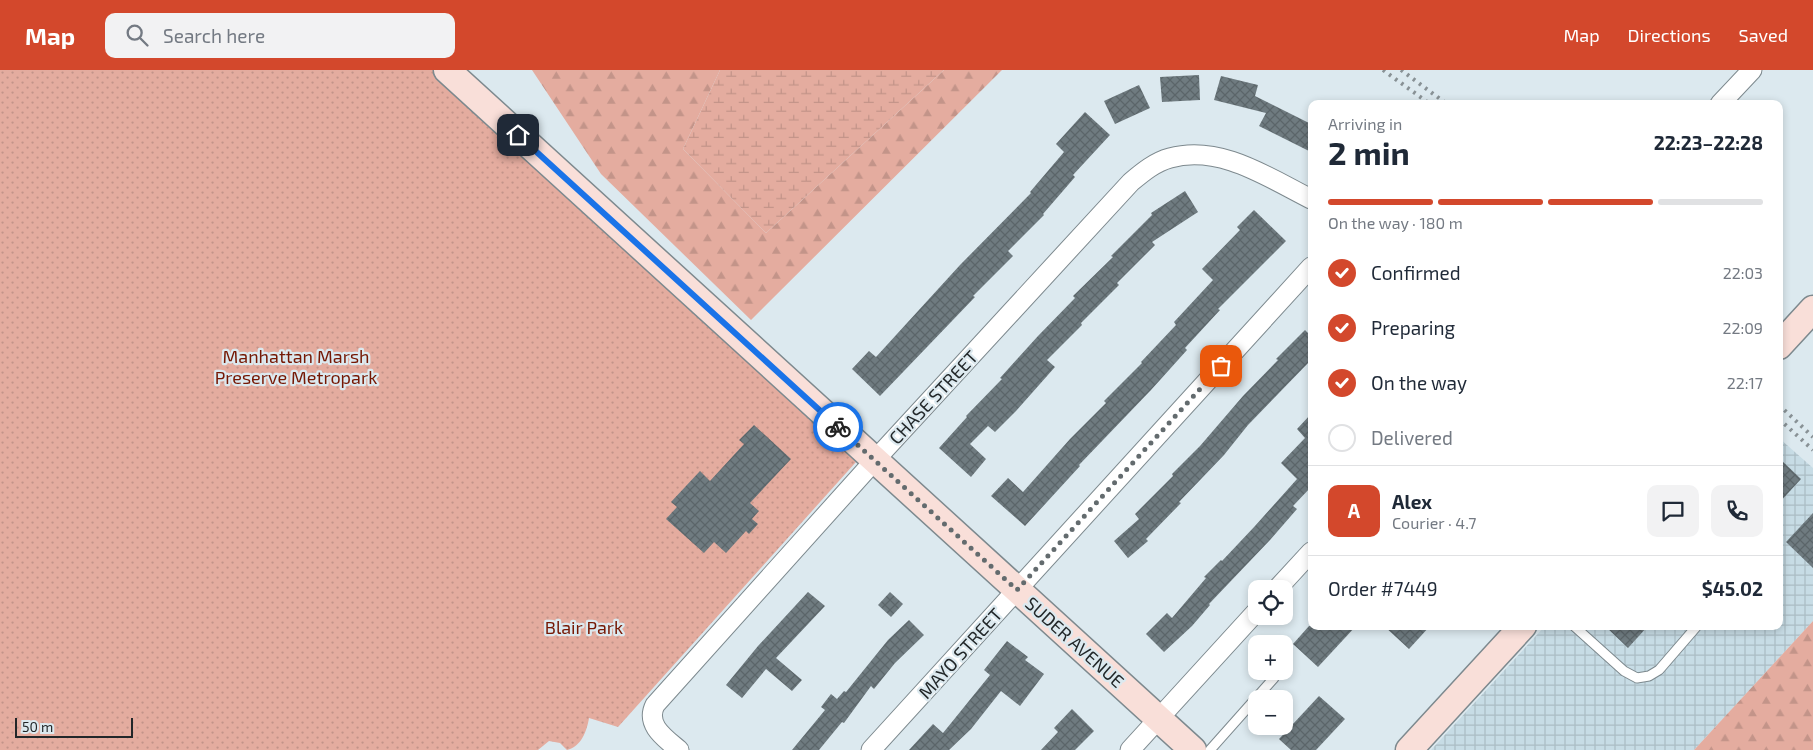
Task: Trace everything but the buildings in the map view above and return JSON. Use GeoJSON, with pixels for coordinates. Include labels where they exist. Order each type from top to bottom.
{"type":"FeatureCollection","features":[{"type":"Feature","properties":{"kind":"street","name":"SUDER AVENUE"},"geometry":{"type":"LineString","coordinates":[[447,70],[1193,750]]}},
{"type":"Feature","properties":{"kind":"street"},"geometry":{"type":"LineString","coordinates":[[1724,100],[1752,70]]}},
{"type":"Feature","properties":{"kind":"street","name":"CHASE STREET"},"geometry":{"type":"LineString","coordinates":[[678,750],[656,729],[652,718],[652,710],[655,705],[875,460],[1131,182],[1147,169],[1170,158],[1206,156],[1223,158],[1240,164],[1308,198]]}},
{"type":"Feature","properties":{"kind":"street","name":"MAYO STREET"},"geometry":{"type":"LineString","coordinates":[[871,750],[1308,270]]}},
{"type":"Feature","properties":{"kind":"street"},"geometry":{"type":"LineString","coordinates":[[1783,342],[1813,309]]}},
{"type":"Feature","properties":{"kind":"street"},"geometry":{"type":"LineString","coordinates":[[1287,580],[1308,560]]}},
{"type":"Feature","properties":{"kind":"street"},"geometry":{"type":"LineString","coordinates":[[1130,750],[1248,621]]}},
{"type":"Feature","properties":{"kind":"street"},"geometry":{"type":"LineString","coordinates":[[1409,750],[1519,630]]}},
{"type":"Feature","properties":{"kind":"lane"},"geometry":{"type":"LineString","coordinates":[[1578,630],[1624,671],[1637,678],[1649,676],[1659,670],[1694,630]]}},
{"type":"Feature","properties":{"kind":"lane"},"geometry":{"type":"LineString","coordinates":[[1210,750],[1272,680]]}},
{"type":"Feature","properties":{"kind":"shaded area"},"geometry":{"type":"Polygon","coordinates":[[[1783,442],[1813,468],[1813,621],[1694,750],[1431,750],[1541,630],[1783,630],[1783,442]]]}},
{"type":"Feature","properties":{"kind":"green space","name":"Manhattan Marsh Preserve Metropark"},"geometry":{"type":"Polygon","coordinates":[[[0,70],[447,70],[706,322],[856,462],[618,727],[589,718],[583,738],[576,746],[567,750],[560,743],[549,741],[538,750],[0,750],[0,70]]]}},
{"type":"Feature","properties":{"kind":"green space"},"geometry":{"type":"Polygon","coordinates":[[[532,70],[720,70],[683,149],[766,233],[944,70],[1002,70],[751,320],[601,174],[532,70]]]}},
{"type":"Feature","properties":{"kind":"green space"},"geometry":{"type":"Polygon","coordinates":[[[720,70],[944,70],[766,233],[683,149],[720,70]]]}},
{"type":"Feature","properties":{"kind":"green space"},"geometry":{"type":"Polygon","coordinates":[[[1813,621],[1813,750],[1694,750],[1813,621]]]}},
{"type":"Feature","properties":{"kind":"railway"},"geometry":{"type":"LineString","coordinates":[[1383,70],[1424,100]]}},
{"type":"Feature","properties":{"kind":"railway"},"geometry":{"type":"LineString","coordinates":[[1401,70],[1442,100]]}},
{"type":"Feature","properties":{"kind":"railway"},"geometry":{"type":"LineString","coordinates":[[1783,409],[1813,437]]}},
{"type":"Feature","properties":{"kind":"railway"},"geometry":{"type":"LineString","coordinates":[[1783,423],[1813,450]]}},
{"type":"Feature","properties":{"kind":"way so far"},"geometry":{"type":"LineString","coordinates":[[838,427],[1017,590],[1221,366]]}},
{"type":"Feature","properties":{"kind":"route"},"geometry":{"type":"LineString","coordinates":[[518,135],[838,427]]}},
{"type":"Feature","properties":{"kind":"park label","name":"Blair Park"},"geometry":{"type":"Point","coordinates":[584,627]}}]}
